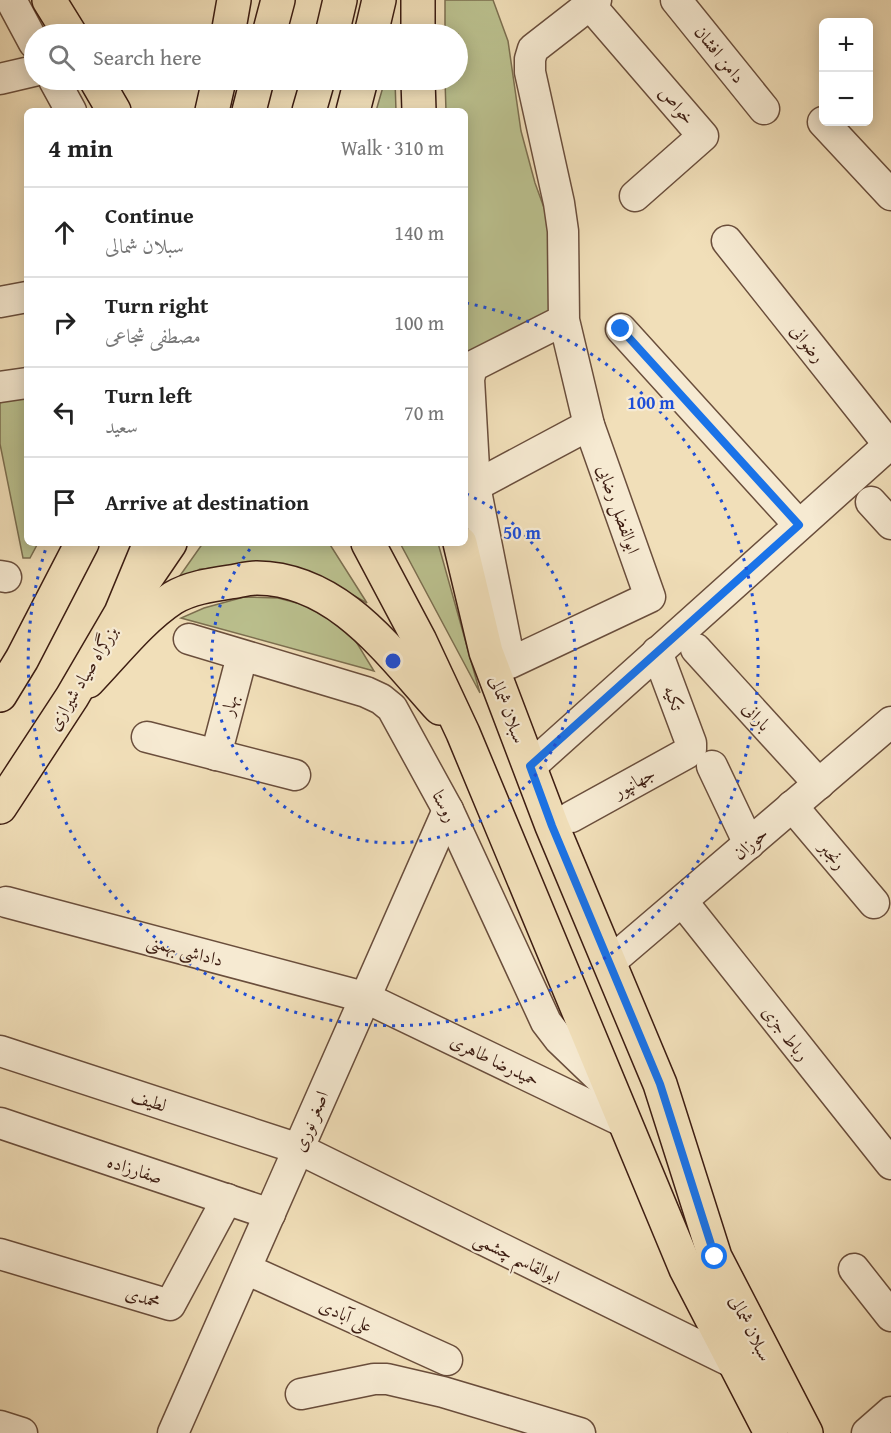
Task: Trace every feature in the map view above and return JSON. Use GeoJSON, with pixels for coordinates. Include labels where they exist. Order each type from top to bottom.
{"type":"FeatureCollection","features":[{"type":"Feature","properties":{"kind":"main road"},"geometry":{"type":"LineString","coordinates":[[50,0],[64,24]]}},
{"type":"Feature","properties":{"kind":"main road"},"geometry":{"type":"LineString","coordinates":[[230,24],[234,0]]}},
{"type":"Feature","properties":{"kind":"main road"},"geometry":{"type":"LineString","coordinates":[[272,24],[278,0]]}},
{"type":"Feature","properties":{"kind":"main road"},"geometry":{"type":"LineString","coordinates":[[334,24],[340,0]]}},
{"type":"Feature","properties":{"kind":"main road"},"geometry":{"type":"LineString","coordinates":[[373,24],[379,0]]}},
{"type":"Feature","properties":{"kind":"main road"},"geometry":{"type":"LineString","coordinates":[[418,0],[418,24]]}},
{"type":"Feature","properties":{"kind":"main road"},"geometry":{"type":"LineString","coordinates":[[102,90],[112,108]]}},
{"type":"Feature","properties":{"kind":"main road"},"geometry":{"type":"LineString","coordinates":[[213,108],[217,90]]}},
{"type":"Feature","properties":{"kind":"main road"},"geometry":{"type":"LineString","coordinates":[[250,108],[254,90]]}},
{"type":"Feature","properties":{"kind":"main road"},"geometry":{"type":"LineString","coordinates":[[310,108],[315,90]]}},
{"type":"Feature","properties":{"kind":"main road"},"geometry":{"type":"LineString","coordinates":[[354,108],[358,90]]}},
{"type":"Feature","properties":{"kind":"main road"},"geometry":{"type":"LineString","coordinates":[[418,90],[419,108]]}},
{"type":"Feature","properties":{"kind":"main road"},"geometry":{"type":"LineString","coordinates":[[0,695],[80,546]]}},
{"type":"Feature","properties":{"kind":"main road","name":"بزرگراه صیاد شیرازی"},"geometry":{"type":"LineString","coordinates":[[0,807],[72,697],[121,613],[149,546]]}},
{"type":"Feature","properties":{"kind":"main road"},"geometry":{"type":"LineString","coordinates":[[121,613],[169,546]]}},
{"type":"Feature","properties":{"kind":"main road","name":"سبلان شمالی"},"geometry":{"type":"LineString","coordinates":[[370,546],[420,641],[463,733],[686,1269],[771,1433]]}},
{"type":"Feature","properties":{"kind":"main road","name":"سبلان شمالی"},"geometry":{"type":"LineString","coordinates":[[461,546],[486,652],[552,826],[660,1084],[715,1257],[806,1433]]}},
{"type":"Feature","properties":{"kind":"main road"},"geometry":{"type":"LineString","coordinates":[[72,697],[154,613],[175,597],[201,586],[257,578],[289,583],[321,594],[346,610],[367,628],[463,733]]}},
{"type":"Feature","properties":{"kind":"street"},"geometry":{"type":"LineString","coordinates":[[11,0],[24,24]]}},
{"type":"Feature","properties":{"kind":"street","name":"دامن افشان"},"geometry":{"type":"LineString","coordinates":[[676,0],[764,109]]}},
{"type":"Feature","properties":{"kind":"street","name":"خواص"},"geometry":{"type":"LineString","coordinates":[[593,2],[703,136],[635,196]]}},
{"type":"Feature","properties":{"kind":"street","name":"ابوالفضل رضایی"},"geometry":{"type":"LineString","coordinates":[[564,320],[475,365],[469,379],[475,486],[510,663],[650,597],[589,425],[564,320],[563,231],[530,72],[533,50],[593,2]]}},
{"type":"Feature","properties":{"kind":"street"},"geometry":{"type":"LineString","coordinates":[[0,79],[24,73]]}},
{"type":"Feature","properties":{"kind":"street"},"geometry":{"type":"LineString","coordinates":[[59,90],[68,108]]}},
{"type":"Feature","properties":{"kind":"street"},"geometry":{"type":"LineString","coordinates":[[827,126],[891,195]]}},
{"type":"Feature","properties":{"kind":"street","name":"رضوانی"},"geometry":{"type":"LineString","coordinates":[[728,241],[890,444]]}},
{"type":"Feature","properties":{"kind":"street"},"geometry":{"type":"LineString","coordinates":[[0,302],[24,298]]}},
{"type":"Feature","properties":{"kind":"street"},"geometry":{"type":"LineString","coordinates":[[621,329],[799,525]]}},
{"type":"Feature","properties":{"kind":"street"},"geometry":{"type":"LineString","coordinates":[[0,387],[24,383]]}},
{"type":"Feature","properties":{"kind":"street"},"geometry":{"type":"LineString","coordinates":[[475,486],[589,425]]}},
{"type":"Feature","properties":{"kind":"street"},"geometry":{"type":"LineString","coordinates":[[530,766],[890,444]]}},
{"type":"Feature","properties":{"kind":"street"},"geometry":{"type":"LineString","coordinates":[[871,502],[891,524]]}},
{"type":"Feature","properties":{"kind":"street","name":"روستا"},"geometry":{"type":"LineString","coordinates":[[189,639],[366,692],[381,699],[392,708],[448,810],[546,1022],[559,1039],[608,1086]]}},
{"type":"Feature","properties":{"kind":"street","name":"بارانی"},"geometry":{"type":"LineString","coordinates":[[696,649],[819,784]]}},
{"type":"Feature","properties":{"kind":"street","name":"تکیه"},"geometry":{"type":"LineString","coordinates":[[657,652],[691,743]]}},
{"type":"Feature","properties":{"kind":"street","name":"بهار"},"geometry":{"type":"LineString","coordinates":[[216,755],[242,656]]}},
{"type":"Feature","properties":{"kind":"street","name":"حوزان"},"geometry":{"type":"LineString","coordinates":[[609,963],[891,722]]}},
{"type":"Feature","properties":{"kind":"street"},"geometry":{"type":"LineString","coordinates":[[147,737],[295,776]]}},
{"type":"Feature","properties":{"kind":"street","name":"جهانپور"},"geometry":{"type":"LineString","coordinates":[[571,817],[687,753],[691,749],[691,743]]}},
{"type":"Feature","properties":{"kind":"street"},"geometry":{"type":"LineString","coordinates":[[712,766],[748,844]]}},
{"type":"Feature","properties":{"kind":"street","name":"رنجبر"},"geometry":{"type":"LineString","coordinates":[[792,806],[874,903]]}},
{"type":"Feature","properties":{"kind":"street","name":"اصغر نوری"},"geometry":{"type":"LineString","coordinates":[[173,1433],[448,810]]}},
{"type":"Feature","properties":{"kind":"street","name":"رباط جزی"},"geometry":{"type":"LineString","coordinates":[[682,901],[891,1164]]}},
{"type":"Feature","properties":{"kind":"street","name":"داداشی بهمنی"},"geometry":{"type":"LineString","coordinates":[[6,902],[364,997]]}},
{"type":"Feature","properties":{"kind":"street","name":"حمیدرضا طاهری"},"geometry":{"type":"LineString","coordinates":[[364,997],[626,1123]]}},
{"type":"Feature","properties":{"kind":"street","name":"لطیف"},"geometry":{"type":"LineString","coordinates":[[0,1051],[298,1149]]}},
{"type":"Feature","properties":{"kind":"street","name":"صفارزاده"},"geometry":{"type":"LineString","coordinates":[[0,1124],[270,1214]]}},
{"type":"Feature","properties":{"kind":"street","name":"ابوالقاسم چشمی"},"geometry":{"type":"LineString","coordinates":[[298,1149],[736,1364]]}},
{"type":"Feature","properties":{"kind":"street","name":"محمدی"},"geometry":{"type":"LineString","coordinates":[[0,1254],[170,1305],[226,1199]]}},
{"type":"Feature","properties":{"kind":"street","name":"علی آبادی"},"geometry":{"type":"LineString","coordinates":[[246,1269],[447,1360]]}},
{"type":"Feature","properties":{"kind":"street"},"geometry":{"type":"LineString","coordinates":[[854,1269],[891,1316]]}},
{"type":"Feature","properties":{"kind":"street"},"geometry":{"type":"LineString","coordinates":[[301,1394],[374,1379],[387,1379],[444,1392],[580,1433]]}},
{"type":"Feature","properties":{"kind":"street"},"geometry":{"type":"LineString","coordinates":[[0,1426],[22,1433]]}},
{"type":"Feature","properties":{"kind":"green space"},"geometry":{"type":"Polygon","coordinates":[[[445,0],[493,0],[508,41],[521,131],[535,183],[550,224],[556,313],[468,357],[468,108],[446,108],[445,90],[468,90],[468,24],[445,24],[445,0]]]}},
{"type":"Feature","properties":{"kind":"green space"},"geometry":{"type":"Polygon","coordinates":[[[382,90],[395,90],[396,108],[377,108],[382,90]]]}},
{"type":"Feature","properties":{"kind":"green space"},"geometry":{"type":"Polygon","coordinates":[[[24,397],[24,546],[36,546],[30,558],[23,558],[0,444],[0,401],[24,397]]]}},
{"type":"Feature","properties":{"kind":"green space"},"geometry":{"type":"Polygon","coordinates":[[[201,546],[331,546],[367,603],[340,588],[239,567],[200,569],[172,587],[201,546]]]}},
{"type":"Feature","properties":{"kind":"green space"},"geometry":{"type":"Polygon","coordinates":[[[402,546],[439,546],[480,693],[402,546]]]}},
{"type":"Feature","properties":{"kind":"green space"},"geometry":{"type":"Polygon","coordinates":[[[244,597],[278,598],[312,607],[352,635],[374,671],[181,618],[204,608],[244,597]]]}},
{"type":"Feature","properties":{"kind":"route"},"geometry":{"type":"LineString","coordinates":[[621,329],[799,525],[530,766],[552,826],[660,1084],[715,1257]]}}]}
